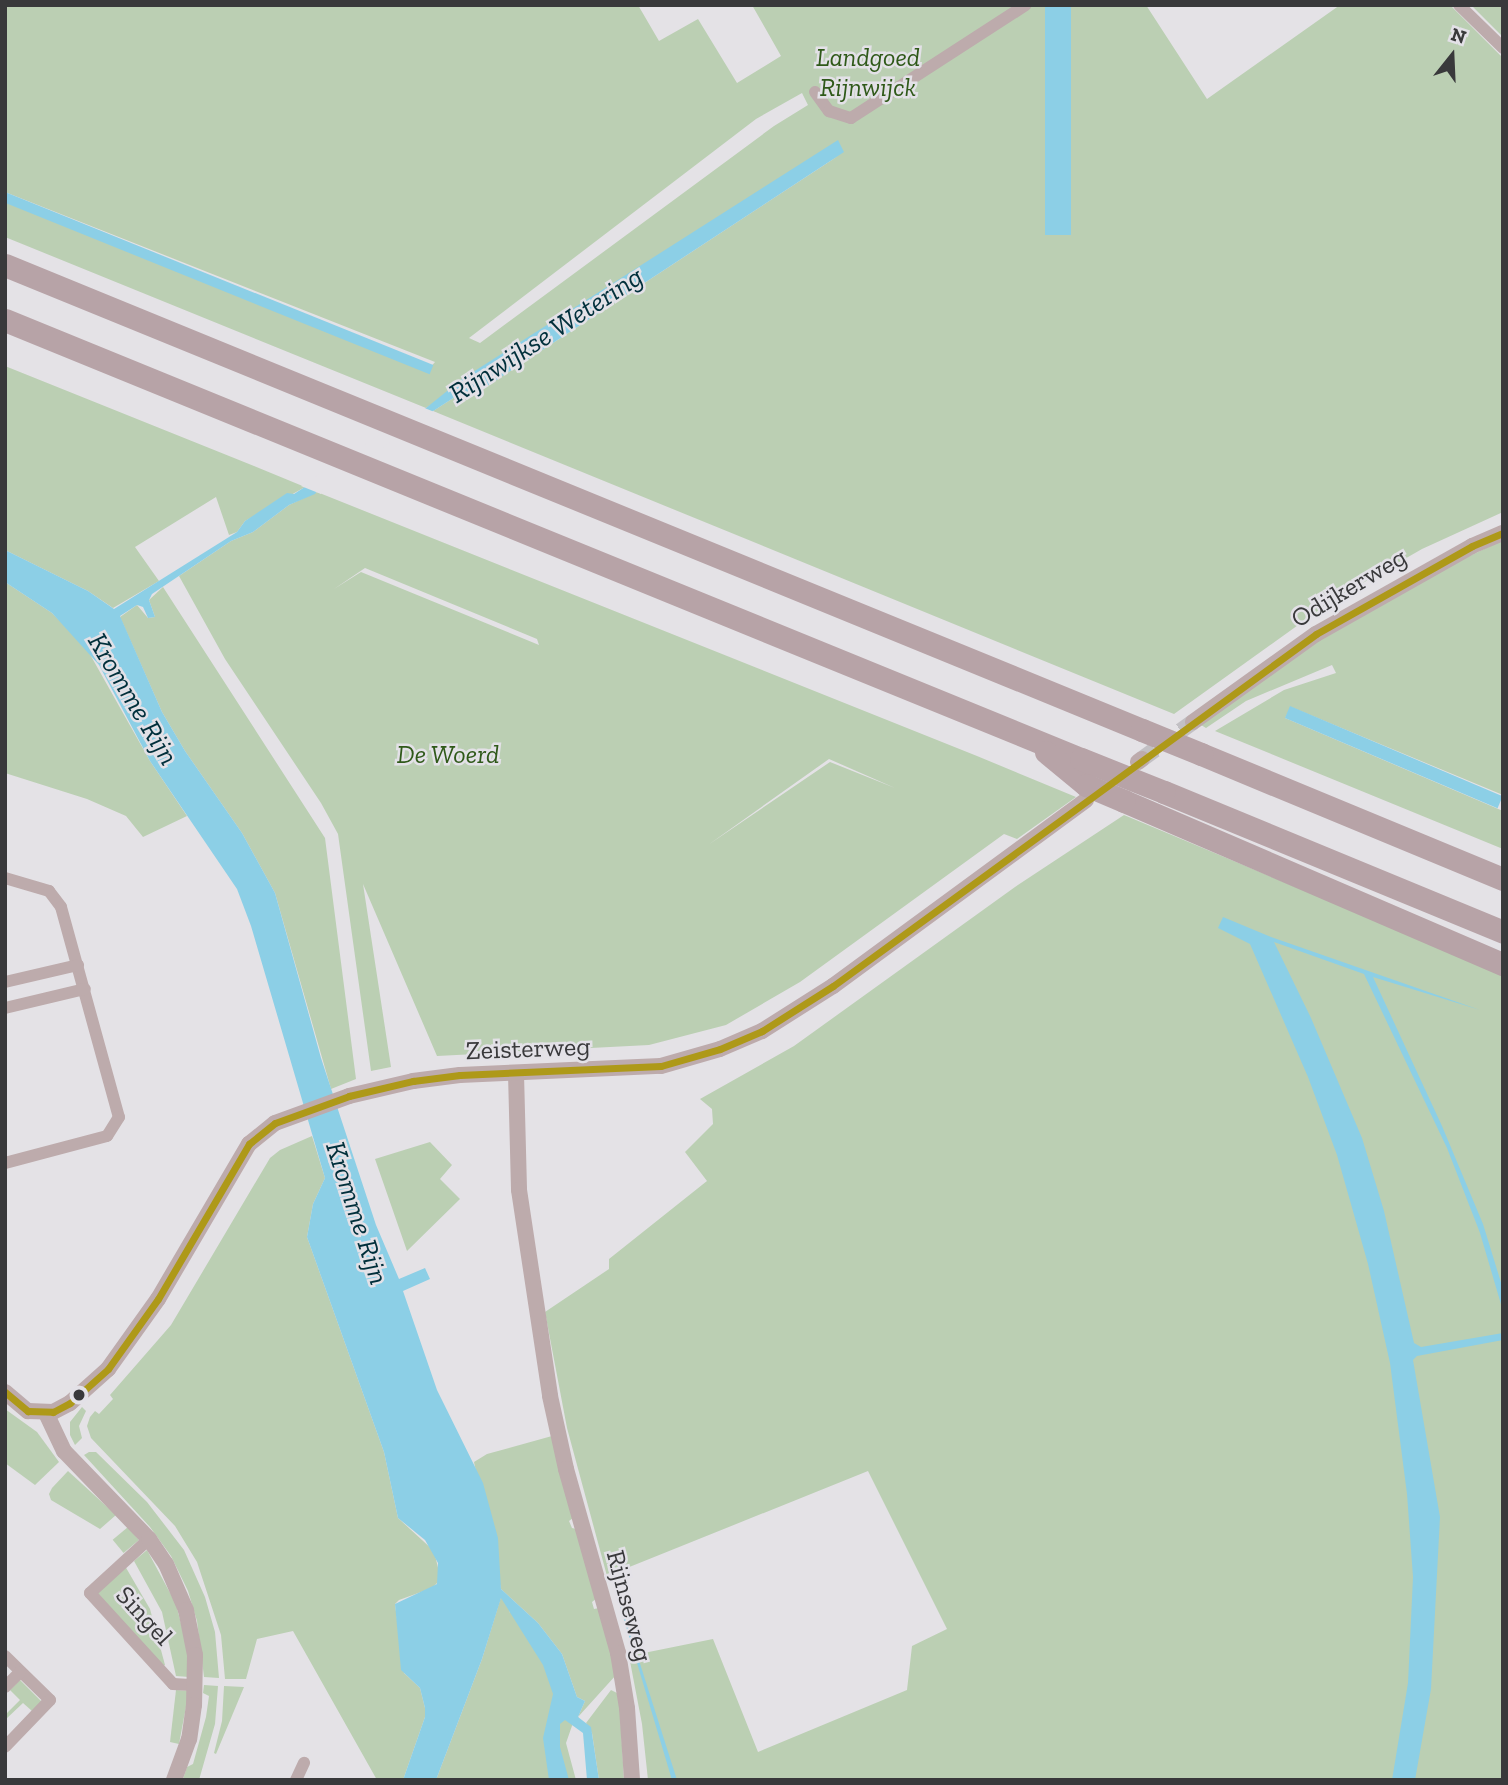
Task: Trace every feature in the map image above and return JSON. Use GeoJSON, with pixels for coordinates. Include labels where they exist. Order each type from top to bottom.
{"type":"FeatureCollection","features":[{"type":"Feature","properties":{"kind":"highway"},"geometry":{"type":"LineString","coordinates":[[5,265],[1503,879]]}},
{"type":"Feature","properties":{"kind":"highway"},"geometry":{"type":"LineString","coordinates":[[5,320],[1503,932]]}},
{"type":"Feature","properties":{"kind":"highway"},"geometry":{"type":"LineString","coordinates":[[1030,739],[1086,793],[1124,801],[1503,964]]}},
{"type":"Feature","properties":{"kind":"street"},"geometry":{"type":"LineString","coordinates":[[815,92],[829,110],[851,118],[1026,5]]}},
{"type":"Feature","properties":{"kind":"street"},"geometry":{"type":"LineString","coordinates":[[1459,5],[1503,48]]}},
{"type":"Feature","properties":{"kind":"street","name":"Odijkerweg"},"geometry":{"type":"LineString","coordinates":[[1193,722],[1316,634],[1472,545],[1503,533]]}},
{"type":"Feature","properties":{"kind":"street","name":"Zeisterweg"},"geometry":{"type":"LineString","coordinates":[[46,1413],[70,1403],[118,1356],[159,1300],[248,1144],[275,1124],[343,1098],[413,1081],[460,1075],[661,1066],[696,1057],[762,1031],[833,986],[1086,793]]}},
{"type":"Feature","properties":{"kind":"street"},"geometry":{"type":"LineString","coordinates":[[5,878],[49,891],[61,907],[118,1117],[107,1136],[5,1163]]}},
{"type":"Feature","properties":{"kind":"street"},"geometry":{"type":"LineString","coordinates":[[5,982],[78,965]]}},
{"type":"Feature","properties":{"kind":"street"},"geometry":{"type":"LineString","coordinates":[[5,1008],[85,989]]}},
{"type":"Feature","properties":{"kind":"street","name":"Rijnseweg"},"geometry":{"type":"LineString","coordinates":[[516,1074],[519,1190],[550,1396],[566,1469],[618,1653],[627,1708],[632,1780]]}},
{"type":"Feature","properties":{"kind":"street"},"geometry":{"type":"LineString","coordinates":[[5,1392],[27,1411],[46,1413]]}},
{"type":"Feature","properties":{"kind":"street","name":"Singel"},"geometry":{"type":"LineString","coordinates":[[46,1413],[64,1451],[149,1539],[166,1564],[186,1610],[195,1655],[195,1685],[190,1731],[174,1780]]}},
{"type":"Feature","properties":{"kind":"street","name":"Singel"},"geometry":{"type":"LineString","coordinates":[[149,1539],[90,1593],[173,1684],[195,1685]]}},
{"type":"Feature","properties":{"kind":"street"},"geometry":{"type":"LineString","coordinates":[[5,1656],[50,1700],[5,1747]]}},
{"type":"Feature","properties":{"kind":"street"},"geometry":{"type":"LineString","coordinates":[[5,1688],[20,1672]]}},
{"type":"Feature","properties":{"kind":"street"},"geometry":{"type":"LineString","coordinates":[[296,1780],[304,1763]]}},
{"type":"Feature","properties":{"kind":"green space","name":"Landgoed Rijnwijck"},"geometry":{"type":"Polygon","coordinates":[[[5,5],[638,5],[659,41],[698,19],[737,83],[781,56],[752,5],[1146,5],[1207,99],[1340,5],[1450,5],[1503,58],[1503,512],[1422,549],[1333,600],[1174,714],[433,411],[458,395],[472,396],[838,156],[452,385],[447,394],[426,408],[5,237],[5,202],[428,370],[435,362],[5,192],[5,5]],[[802,93],[756,119],[469,338],[480,343],[774,126],[808,105],[802,93]]]}},
{"type":"Feature","properties":{"kind":"green space"},"geometry":{"type":"Polygon","coordinates":[[[1471,5],[1503,5],[1503,37],[1471,5]]]}},
{"type":"Feature","properties":{"kind":"green space"},"geometry":{"type":"Polygon","coordinates":[[[5,366],[305,487],[245,521],[237,532],[229,535],[216,497],[135,547],[159,581],[113,608],[88,591],[5,550],[5,366]]]}},
{"type":"Feature","properties":{"kind":"green space","name":"De Woerd"},"geometry":{"type":"Polygon","coordinates":[[[317,492],[1076,797],[1017,839],[1004,834],[800,982],[726,1025],[649,1045],[437,1056],[363,884],[391,1067],[371,1071],[338,834],[321,803],[225,659],[179,576],[231,541],[253,532],[289,505],[317,492]],[[365,568],[334,589],[361,572],[539,645],[537,639],[365,568]],[[829,759],[708,845],[830,762],[895,788],[829,759]]]}},
{"type":"Feature","properties":{"kind":"green space"},"geometry":{"type":"Polygon","coordinates":[[[1503,540],[1503,795],[1291,707],[1285,718],[1503,811],[1503,849],[1215,731],[1284,690],[1336,673],[1332,665],[1246,701],[1206,728],[1201,725],[1318,641],[1405,587],[1503,540]]]}},
{"type":"Feature","properties":{"kind":"green space"},"geometry":{"type":"Polygon","coordinates":[[[5,582],[52,613],[87,649],[150,761],[187,816],[143,837],[126,816],[87,799],[5,773],[5,582]]]}},
{"type":"Feature","properties":{"kind":"green space"},"geometry":{"type":"Polygon","coordinates":[[[163,587],[325,838],[356,1079],[331,1089],[275,893],[242,833],[185,751],[162,712],[120,617],[137,605],[148,618],[155,617],[149,600],[163,587]]]}},
{"type":"Feature","properties":{"kind":"green space"},"geometry":{"type":"Polygon","coordinates":[[[1124,815],[1503,974],[1503,1780],[648,1780],[642,1724],[629,1656],[713,1639],[758,1752],[907,1690],[912,1646],[947,1629],[868,1471],[607,1576],[567,1428],[545,1312],[609,1269],[609,1259],[707,1181],[685,1152],[713,1124],[712,1109],[700,1099],[794,1046],[1015,887],[1124,815]]]}},
{"type":"Feature","properties":{"kind":"green space"},"geometry":{"type":"Polygon","coordinates":[[[312,1136],[325,1178],[313,1204],[307,1237],[384,1452],[398,1518],[434,1551],[439,1572],[439,1581],[432,1588],[395,1604],[404,1673],[420,1688],[425,1708],[425,1717],[403,1780],[377,1780],[293,1631],[257,1639],[246,1679],[225,1679],[221,1635],[197,1562],[175,1526],[91,1438],[87,1426],[90,1417],[95,1411],[99,1414],[113,1399],[110,1395],[171,1325],[270,1158],[280,1150],[312,1136]]]}},
{"type":"Feature","properties":{"kind":"green space"},"geometry":{"type":"Polygon","coordinates":[[[430,1142],[452,1165],[440,1179],[460,1199],[407,1251],[375,1159],[430,1142]]]}},
{"type":"Feature","properties":{"kind":"green space"},"geometry":{"type":"Polygon","coordinates":[[[82,1407],[86,1411],[79,1426],[82,1438],[75,1445],[70,1435],[70,1422],[82,1407]]]}},
{"type":"Feature","properties":{"kind":"green space"},"geometry":{"type":"Polygon","coordinates":[[[5,1409],[37,1432],[59,1462],[35,1485],[5,1463],[5,1409]]]}},
{"type":"Feature","properties":{"kind":"green space"},"geometry":{"type":"Polygon","coordinates":[[[552,1436],[573,1518],[569,1521],[572,1528],[576,1529],[597,1598],[592,1602],[594,1609],[599,1608],[616,1675],[578,1717],[585,1701],[577,1697],[562,1654],[538,1623],[501,1589],[474,1462],[487,1454],[552,1436]]]}},
{"type":"Feature","properties":{"kind":"green space"},"geometry":{"type":"Polygon","coordinates":[[[96,1452],[147,1502],[184,1550],[205,1597],[215,1632],[219,1678],[204,1677],[197,1621],[188,1591],[171,1556],[150,1527],[84,1455],[96,1452]]]}},
{"type":"Feature","properties":{"kind":"green space"},"geometry":{"type":"Polygon","coordinates":[[[68,1471],[116,1515],[100,1529],[51,1500],[49,1494],[52,1488],[68,1471]]]}},
{"type":"Feature","properties":{"kind":"green space"},"geometry":{"type":"Polygon","coordinates":[[[128,1527],[139,1540],[124,1553],[113,1540],[128,1527]]]}},
{"type":"Feature","properties":{"kind":"green space"},"geometry":{"type":"Polygon","coordinates":[[[147,1550],[176,1604],[187,1647],[189,1677],[176,1676],[162,1612],[134,1561],[147,1550]]]}},
{"type":"Feature","properties":{"kind":"green space"},"geometry":{"type":"Polygon","coordinates":[[[125,1566],[150,1609],[165,1665],[162,1667],[97,1593],[125,1566]]]}},
{"type":"Feature","properties":{"kind":"green space"},"geometry":{"type":"Polygon","coordinates":[[[501,1597],[511,1609],[509,1613],[515,1605],[581,1722],[573,1723],[566,1743],[576,1780],[436,1780],[482,1659],[501,1597]]]}},
{"type":"Feature","properties":{"kind":"green space"},"geometry":{"type":"Polygon","coordinates":[[[20,1680],[42,1702],[32,1711],[23,1703],[5,1720],[5,1715],[20,1700],[10,1690],[20,1680]]]}},
{"type":"Feature","properties":{"kind":"green space"},"geometry":{"type":"Polygon","coordinates":[[[204,1685],[218,1686],[215,1724],[199,1780],[186,1780],[183,1779],[187,1767],[193,1764],[206,1717],[209,1696],[203,1693],[204,1685]]]}},
{"type":"Feature","properties":{"kind":"green space"},"geometry":{"type":"Polygon","coordinates":[[[224,1686],[244,1687],[216,1754],[214,1753],[222,1721],[224,1686]]]}},
{"type":"Feature","properties":{"kind":"green space"},"geometry":{"type":"Polygon","coordinates":[[[176,1690],[189,1691],[179,1744],[170,1742],[176,1690]]]}},
{"type":"Feature","properties":{"kind":"green space"},"geometry":{"type":"Polygon","coordinates":[[[611,1690],[619,1694],[624,1780],[599,1780],[592,1733],[586,1723],[611,1690]]]}},
{"type":"Feature","properties":{"kind":"water"},"geometry":{"type":"Polygon","coordinates":[[[1045,5],[1071,5],[1071,235],[1045,235],[1045,5]]]}},
{"type":"Feature","properties":{"kind":"water"},"geometry":{"type":"Polygon","coordinates":[[[838,140],[844,152],[472,396],[458,395],[323,482],[315,494],[289,505],[253,532],[231,541],[152,594],[149,600],[155,617],[148,618],[143,607],[137,605],[120,616],[162,712],[185,751],[242,833],[275,893],[321,1058],[376,1225],[399,1279],[425,1268],[430,1279],[403,1291],[437,1390],[483,1483],[498,1538],[501,1589],[538,1623],[562,1654],[577,1697],[585,1701],[578,1717],[591,1727],[599,1780],[587,1780],[583,1733],[565,1720],[560,1724],[560,1747],[569,1780],[549,1780],[543,1738],[553,1694],[543,1665],[501,1598],[482,1659],[436,1780],[403,1780],[425,1717],[425,1708],[420,1688],[401,1670],[395,1604],[437,1584],[438,1563],[425,1540],[398,1518],[384,1452],[307,1237],[313,1204],[325,1178],[251,926],[237,889],[150,761],[99,665],[52,613],[5,582],[5,550],[88,591],[114,609],[237,532],[245,521],[287,493],[294,494],[426,408],[462,379],[838,140]]]}},
{"type":"Feature","properties":{"kind":"water"},"geometry":{"type":"Polygon","coordinates":[[[5,192],[433,365],[430,374],[5,203],[5,192]]]}},
{"type":"Feature","properties":{"kind":"water"},"geometry":{"type":"Polygon","coordinates":[[[1290,706],[1503,796],[1498,808],[1285,718],[1290,706]]]}},
{"type":"Feature","properties":{"kind":"water"},"geometry":{"type":"Polygon","coordinates":[[[1223,917],[1271,937],[1480,1010],[1373,977],[1442,1126],[1483,1224],[1503,1289],[1503,1311],[1480,1233],[1447,1148],[1364,974],[1274,942],[1311,1018],[1362,1138],[1384,1211],[1414,1343],[1421,1347],[1503,1333],[1503,1340],[1417,1356],[1413,1360],[1440,1517],[1431,1689],[1415,1780],[1392,1780],[1408,1683],[1413,1577],[1407,1494],[1390,1363],[1368,1264],[1337,1155],[1308,1077],[1250,944],[1218,928],[1223,917]]]}},
{"type":"Feature","properties":{"kind":"water"},"geometry":{"type":"Polygon","coordinates":[[[620,1606],[622,1607],[677,1780],[672,1780],[620,1606]]]}},
{"type":"Feature","properties":{"kind":"pier"},"geometry":{"type":"Polygon","coordinates":[[[422,407],[437,413],[325,484],[321,494],[301,486],[422,407]]]}},
{"type":"Feature","properties":{"kind":"tunnel"},"geometry":{"type":"LineString","coordinates":[[1142,759],[1193,722]]}},
{"type":"Feature","properties":{"kind":"transit line"},"geometry":{"type":"LineString","coordinates":[[5,1392],[28,1411],[53,1412],[70,1403],[108,1369],[158,1299],[249,1144],[275,1123],[349,1096],[413,1081],[460,1075],[661,1066],[720,1049],[762,1031],[833,986],[1316,634],[1472,546],[1503,533]]}},
{"type":"Feature","properties":{"kind":"water label","name":"Rijnwijkse Wetering"},"geometry":{"type":"Point","coordinates":[546,335]}},
{"type":"Feature","properties":{"kind":"water label","name":"Kromme Rijn"},"geometry":{"type":"Point","coordinates":[133,699]}},
{"type":"Feature","properties":{"kind":"water label","name":"Kromme Rijn"},"geometry":{"type":"Point","coordinates":[357,1213]}}]}
